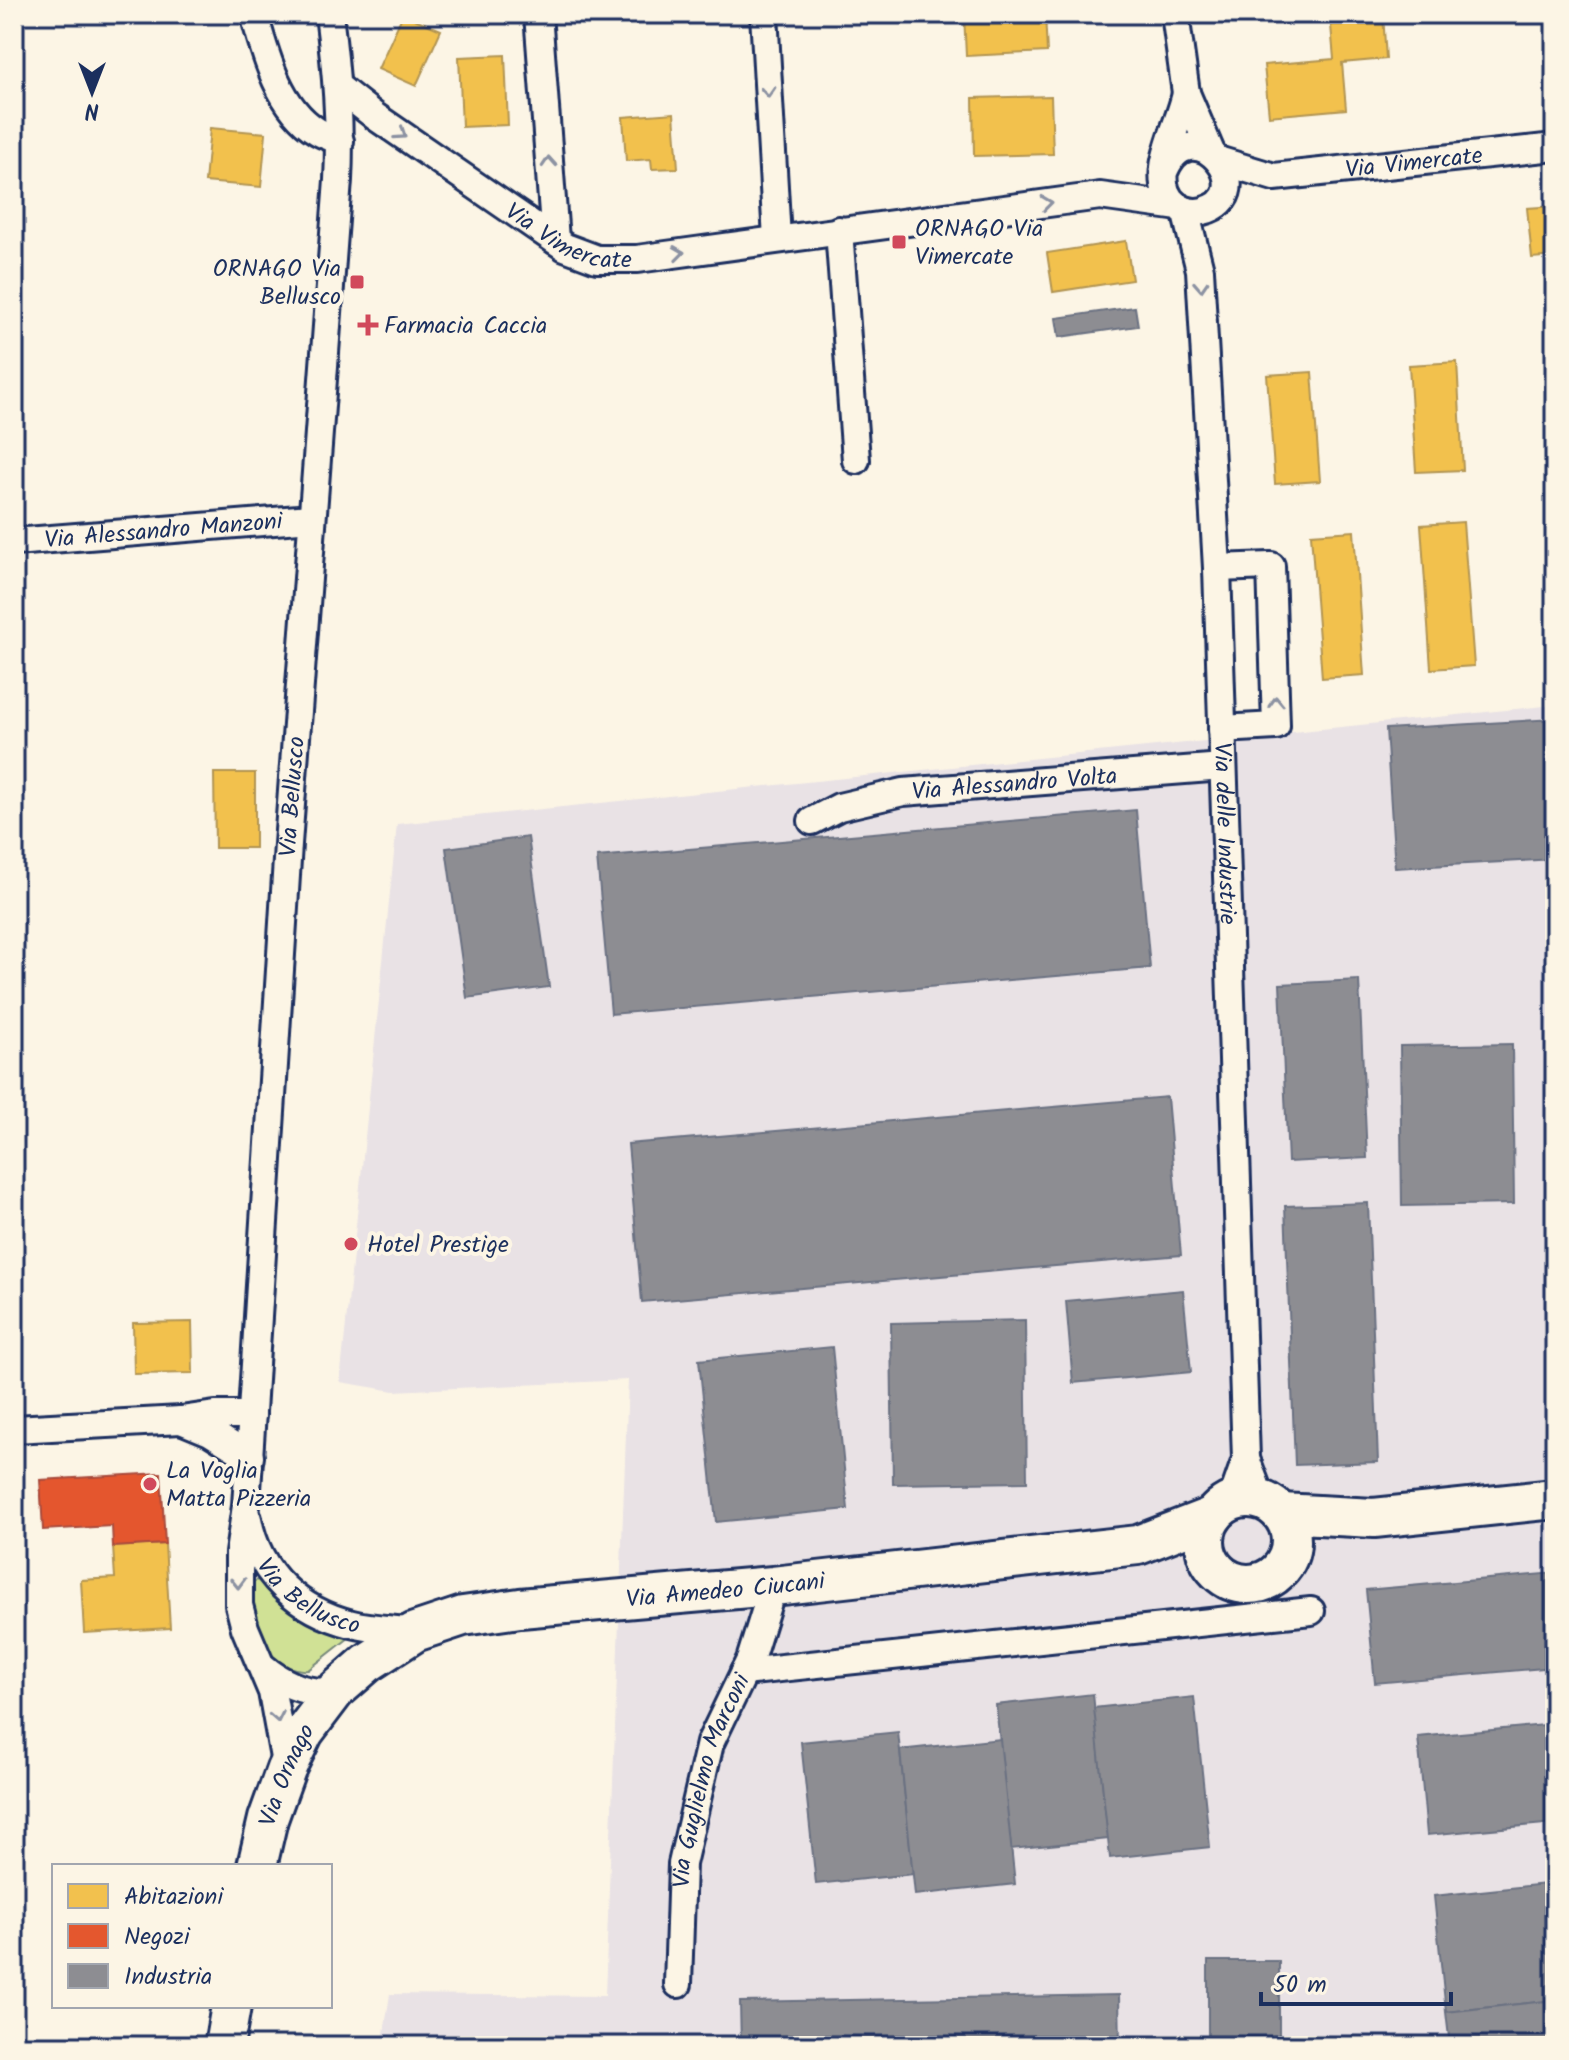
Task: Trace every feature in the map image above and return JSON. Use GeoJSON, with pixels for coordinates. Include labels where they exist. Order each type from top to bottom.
{"type":"FeatureCollection","features":[{"type":"Feature","properties":{"kind":"main road","name":"Via Amedeo Ciucani"},"geometry":{"type":"LineString","coordinates":[[335,1691],[367,1663],[415,1632],[463,1616],[520,1608],[773,1586],[1138,1545],[1247,1508],[1374,1518],[1555,1499]]}},
{"type":"Feature","properties":{"kind":"main road"},"geometry":{"type":"LineString","coordinates":[[1211,1564],[1205,1538],[1247,1508],[1291,1535],[1287,1559]]}},
{"type":"Feature","properties":{"kind":"main road","name":"Via Amedeo Ciucani"},"geometry":{"type":"LineString","coordinates":[[1138,1545],[1185,1553],[1211,1564],[1228,1580],[1252,1584],[1277,1574],[1287,1559],[1374,1518]]}},
{"type":"Feature","properties":{"kind":"main road","name":"Via Ornago"},"geometry":{"type":"LineString","coordinates":[[257,1864],[268,1819],[286,1769],[304,1732],[335,1691]]}},
{"type":"Feature","properties":{"kind":"main road"},"geometry":{"type":"LineString","coordinates":[[224,2046],[231,2008]]}},
{"type":"Feature","properties":{"kind":"street"},"geometry":{"type":"LineString","coordinates":[[254,14],[263,50],[280,87],[295,110],[315,130],[340,141]]}},
{"type":"Feature","properties":{"kind":"street","name":"Via Bellusco"},"geometry":{"type":"LineString","coordinates":[[286,1769],[274,1700],[245,1628],[238,1594],[239,1553],[250,1457],[311,518],[340,141],[338,87],[329,14]]}},
{"type":"Feature","properties":{"kind":"street"},"geometry":{"type":"LineString","coordinates":[[538,14],[555,240]]}},
{"type":"Feature","properties":{"kind":"street"},"geometry":{"type":"LineString","coordinates":[[764,14],[777,239]]}},
{"type":"Feature","properties":{"kind":"street"},"geometry":{"type":"LineString","coordinates":[[1175,14],[1186,93],[1227,179],[1221,198],[1203,211],[1182,209],[1167,194],[1164,185],[1170,143],[1186,93]]}},
{"type":"Feature","properties":{"kind":"street","name":"Via Vimercate"},"geometry":{"type":"LineString","coordinates":[[338,87],[376,117],[555,240],[585,256],[611,261],[1100,196],[1182,209]]}},
{"type":"Feature","properties":{"kind":"street","name":"Via Vimercate"},"geometry":{"type":"LineString","coordinates":[[1221,198],[1274,177],[1555,147]]}},
{"type":"Feature","properties":{"kind":"street"},"geometry":{"type":"LineString","coordinates":[[1164,172],[1171,159],[1186,149],[1201,148],[1216,157]]}},
{"type":"Feature","properties":{"kind":"street","name":"Via Vimercate"},"geometry":{"type":"LineString","coordinates":[[1216,157],[1274,177]]}},
{"type":"Feature","properties":{"kind":"street","name":"Via delle Industrie"},"geometry":{"type":"LineString","coordinates":[[1182,209],[1200,270],[1217,568],[1247,1508]]}},
{"type":"Feature","properties":{"kind":"street"},"geometry":{"type":"LineString","coordinates":[[839,230],[856,460]]}},
{"type":"Feature","properties":{"kind":"street","name":"Via Alessandro Manzoni"},"geometry":{"type":"LineString","coordinates":[[14,542],[311,518]]}},
{"type":"Feature","properties":{"kind":"street"},"geometry":{"type":"LineString","coordinates":[[1217,568],[1271,566],[1272,581],[1276,726],[1222,729]]}},
{"type":"Feature","properties":{"kind":"street","name":"Via Alessandro Volta"},"geometry":{"type":"LineString","coordinates":[[812,821],[839,807],[903,792],[1223,767]]}},
{"type":"Feature","properties":{"kind":"street"},"geometry":{"type":"LineString","coordinates":[[14,1429],[252,1415]]}},
{"type":"Feature","properties":{"kind":"street"},"geometry":{"type":"LineString","coordinates":[[181,1420],[210,1432],[250,1457]]}},
{"type":"Feature","properties":{"kind":"street","name":"Via Bellusco"},"geometry":{"type":"LineString","coordinates":[[246,1506],[255,1545],[262,1560],[279,1583],[303,1604],[318,1613],[353,1625],[415,1632]]}},
{"type":"Feature","properties":{"kind":"street","name":"Via Guglielmo Marconi"},"geometry":{"type":"LineString","coordinates":[[678,1984],[682,1864],[710,1743],[744,1672],[773,1586]]}},
{"type":"Feature","properties":{"kind":"street"},"geometry":{"type":"LineString","coordinates":[[744,1672],[1311,1611]]}},
{"type":"Feature","properties":{"kind":"street"},"geometry":{"type":"LineString","coordinates":[[263,1667],[280,1680],[298,1688],[325,1693],[335,1691]]}},
{"type":"Feature","properties":{"kind":"shaded area"},"geometry":{"type":"Polygon","coordinates":[[[1555,705],[1555,2046],[382,2046],[390,1994],[605,1996],[628,1380],[394,1391],[340,1382],[397,824],[1555,705]]]}},
{"type":"Feature","properties":{"kind":"green space"},"geometry":{"type":"Polygon","coordinates":[[[258,1580],[354,1634],[308,1670],[281,1663],[266,1651],[252,1626],[250,1582],[258,1580]]]}},
{"type":"Feature","properties":{"kind":"building: Abitazioni"},"geometry":{"type":"Polygon","coordinates":[[[403,14],[441,30],[416,86],[378,69],[403,14]]]}},
{"type":"Feature","properties":{"kind":"building: Abitazioni"},"geometry":{"type":"Polygon","coordinates":[[[964,14],[1045,14],[1047,52],[966,56],[964,14]]]}},
{"type":"Feature","properties":{"kind":"building: Abitazioni"},"geometry":{"type":"Polygon","coordinates":[[[1330,14],[1383,14],[1386,59],[1342,63],[1346,109],[1269,116],[1264,65],[1334,59],[1330,14]]]}},
{"type":"Feature","properties":{"kind":"building: Abitazioni"},"geometry":{"type":"Polygon","coordinates":[[[505,55],[508,125],[462,127],[459,57],[505,55]]]}},
{"type":"Feature","properties":{"kind":"building: Abitazioni"},"geometry":{"type":"Polygon","coordinates":[[[1051,96],[1053,154],[974,156],[973,98],[1051,96]]]}},
{"type":"Feature","properties":{"kind":"building: Abitazioni"},"geometry":{"type":"Polygon","coordinates":[[[674,113],[678,168],[652,169],[651,159],[626,161],[623,117],[674,113]]]}},
{"type":"Feature","properties":{"kind":"building: Abitazioni"},"geometry":{"type":"Polygon","coordinates":[[[210,128],[266,133],[261,187],[205,182],[210,128]]]}},
{"type":"Feature","properties":{"kind":"building: Abitazioni"},"geometry":{"type":"Polygon","coordinates":[[[1555,206],[1555,256],[1532,258],[1527,208],[1555,206]]]}},
{"type":"Feature","properties":{"kind":"building: Abitazioni"},"geometry":{"type":"Polygon","coordinates":[[[1126,241],[1132,280],[1053,292],[1047,253],[1126,241]]]}},
{"type":"Feature","properties":{"kind":"building: Abitazioni"},"geometry":{"type":"Polygon","coordinates":[[[1457,362],[1463,470],[1416,472],[1409,365],[1457,362]]]}},
{"type":"Feature","properties":{"kind":"building: Abitazioni"},"geometry":{"type":"Polygon","coordinates":[[[1312,372],[1320,481],[1275,484],[1267,375],[1312,372]]]}},
{"type":"Feature","properties":{"kind":"building: Abitazioni"},"geometry":{"type":"Polygon","coordinates":[[[1463,522],[1474,666],[1431,669],[1421,525],[1463,522]]]}},
{"type":"Feature","properties":{"kind":"building: Abitazioni"},"geometry":{"type":"Polygon","coordinates":[[[1354,531],[1364,675],[1322,678],[1311,534],[1354,531]]]}},
{"type":"Feature","properties":{"kind":"building: Abitazioni"},"geometry":{"type":"Polygon","coordinates":[[[214,773],[255,773],[255,848],[215,848],[214,773]]]}},
{"type":"Feature","properties":{"kind":"building: Abitazioni"},"geometry":{"type":"Polygon","coordinates":[[[192,1322],[193,1373],[134,1374],[133,1323],[192,1322]]]}},
{"type":"Feature","properties":{"kind":"building: Abitazioni"},"geometry":{"type":"Polygon","coordinates":[[[165,1544],[170,1628],[84,1633],[81,1580],[115,1578],[113,1547],[165,1544]]]}},
{"type":"Feature","properties":{"kind":"building: Negozi"},"geometry":{"type":"Polygon","coordinates":[[[161,1473],[165,1544],[113,1547],[112,1526],[43,1530],[40,1480],[161,1473]]]}},
{"type":"Feature","properties":{"kind":"building: Industria"},"geometry":{"type":"Polygon","coordinates":[[[1135,307],[1138,326],[1059,337],[1056,318],[1135,307]]]}},
{"type":"Feature","properties":{"kind":"building: Industria"},"geometry":{"type":"Polygon","coordinates":[[[1555,719],[1555,859],[1395,868],[1386,729],[1555,719]]]}},
{"type":"Feature","properties":{"kind":"building: Industria"},"geometry":{"type":"Polygon","coordinates":[[[1136,810],[1150,968],[611,1014],[597,857],[1136,810]]]}},
{"type":"Feature","properties":{"kind":"building: Industria"},"geometry":{"type":"Polygon","coordinates":[[[528,837],[549,987],[467,998],[446,848],[528,837]]]}},
{"type":"Feature","properties":{"kind":"building: Industria"},"geometry":{"type":"Polygon","coordinates":[[[1359,980],[1367,1158],[1288,1162],[1280,984],[1359,980]]]}},
{"type":"Feature","properties":{"kind":"building: Industria"},"geometry":{"type":"Polygon","coordinates":[[[1512,1044],[1514,1204],[1402,1206],[1400,1046],[1512,1044]]]}},
{"type":"Feature","properties":{"kind":"building: Industria"},"geometry":{"type":"Polygon","coordinates":[[[1167,1097],[1181,1255],[642,1302],[628,1144],[1167,1097]]]}},
{"type":"Feature","properties":{"kind":"building: Industria"},"geometry":{"type":"Polygon","coordinates":[[[1368,1203],[1378,1462],[1295,1465],[1285,1206],[1368,1203]]]}},
{"type":"Feature","properties":{"kind":"building: Industria"},"geometry":{"type":"Polygon","coordinates":[[[1183,1290],[1191,1372],[1073,1383],[1066,1301],[1183,1290]]]}},
{"type":"Feature","properties":{"kind":"building: Industria"},"geometry":{"type":"Polygon","coordinates":[[[1025,1320],[1027,1482],[893,1484],[891,1323],[1025,1320]]]}},
{"type":"Feature","properties":{"kind":"building: Industria"},"geometry":{"type":"Polygon","coordinates":[[[832,1347],[848,1509],[716,1522],[699,1360],[832,1347]]]}},
{"type":"Feature","properties":{"kind":"building: Industria"},"geometry":{"type":"Polygon","coordinates":[[[1555,1573],[1555,1667],[1375,1683],[1366,1590],[1555,1573]]]}},
{"type":"Feature","properties":{"kind":"building: Industria"},"geometry":{"type":"Polygon","coordinates":[[[1093,1694],[1108,1839],[1011,1849],[996,1705],[1093,1694]]]}},
{"type":"Feature","properties":{"kind":"building: Industria"},"geometry":{"type":"Polygon","coordinates":[[[1194,1697],[1210,1847],[1110,1858],[1094,1708],[1194,1697]]]}},
{"type":"Feature","properties":{"kind":"building: Industria"},"geometry":{"type":"Polygon","coordinates":[[[1555,1724],[1555,1823],[1427,1835],[1418,1737],[1555,1724]]]}},
{"type":"Feature","properties":{"kind":"building: Industria"},"geometry":{"type":"Polygon","coordinates":[[[898,1732],[913,1874],[816,1884],[801,1742],[898,1732]]]}},
{"type":"Feature","properties":{"kind":"building: Industria"},"geometry":{"type":"Polygon","coordinates":[[[1000,1739],[1015,1884],[915,1895],[900,1750],[1000,1739]]]}},
{"type":"Feature","properties":{"kind":"building: Industria"},"geometry":{"type":"Polygon","coordinates":[[[1555,1883],[1555,2000],[1446,2012],[1434,1896],[1555,1883]]]}},
{"type":"Feature","properties":{"kind":"building: Industria"},"geometry":{"type":"Polygon","coordinates":[[[1208,1961],[1279,1961],[1279,2046],[1208,2046],[1208,1961]]]}},
{"type":"Feature","properties":{"kind":"building: Industria"},"geometry":{"type":"Polygon","coordinates":[[[1119,1995],[1120,2046],[741,2046],[740,2002],[1119,1995]]]}},
{"type":"Feature","properties":{"kind":"building: Industria"},"geometry":{"type":"Polygon","coordinates":[[[1555,2000],[1555,2046],[1450,2046],[1446,2012],[1555,2000]]]}},
{"type":"Feature","properties":{"kind":"place","name":"ORNAGO Via Vimercate"},"geometry":{"type":"Point","coordinates":[899,242]}},
{"type":"Feature","properties":{"kind":"place","name":"ORNAGO Via Bellusco"},"geometry":{"type":"Point","coordinates":[357,282]}},
{"type":"Feature","properties":{"kind":"place","name":"Farmacia Caccia"},"geometry":{"type":"Point","coordinates":[368,325]}},
{"type":"Feature","properties":{"kind":"place","name":"Hotel Prestige"},"geometry":{"type":"Point","coordinates":[351,1244]}},
{"type":"Feature","properties":{"kind":"place","name":"La Voglia Matta Pizzeria"},"geometry":{"type":"Point","coordinates":[150,1484]}}]}
